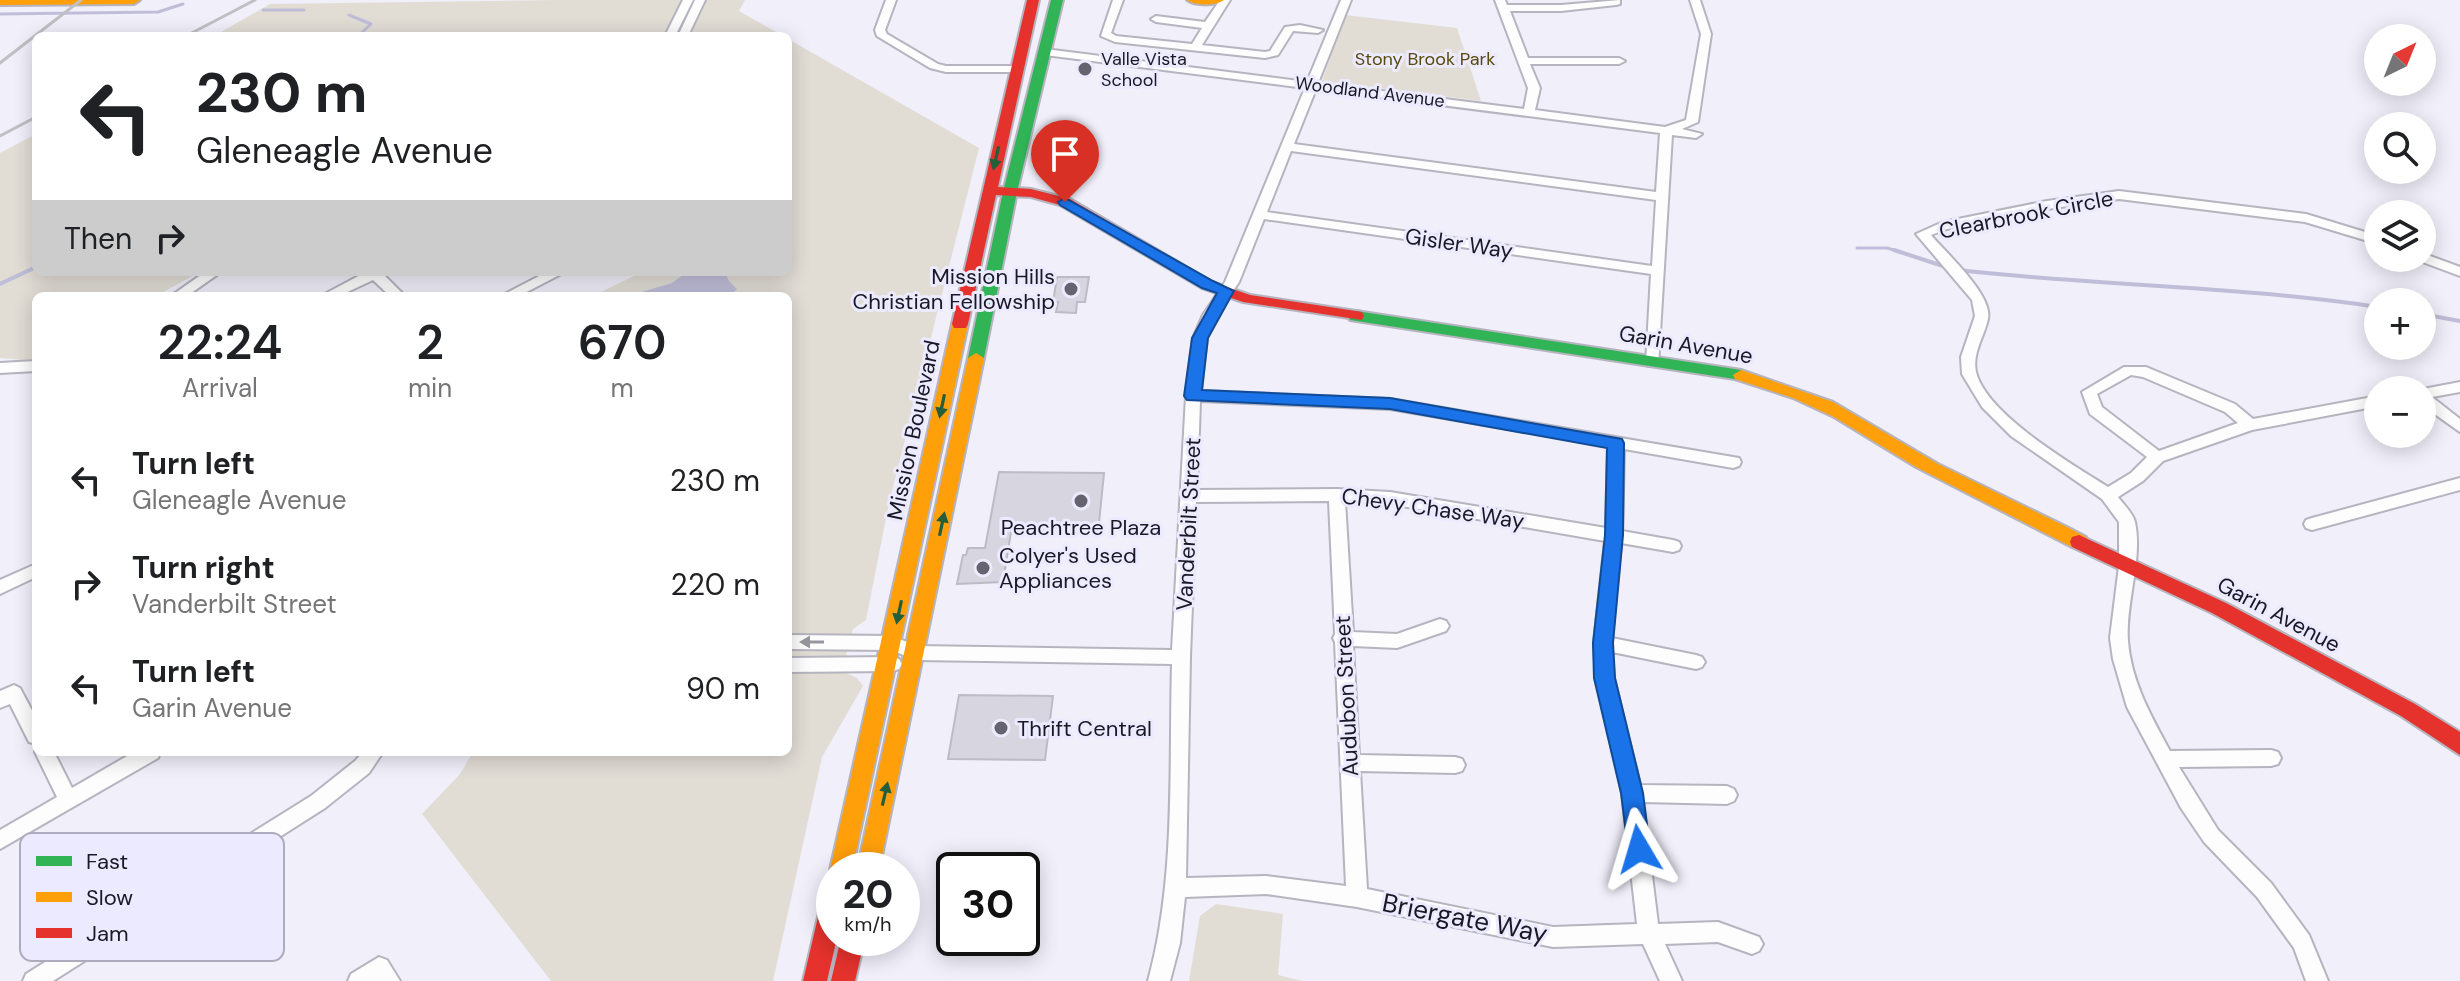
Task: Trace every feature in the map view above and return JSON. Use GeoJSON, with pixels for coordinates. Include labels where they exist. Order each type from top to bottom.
{"type":"FeatureCollection","features":[{"type":"Feature","properties":{"kind":"main road"},"geometry":{"type":"LineString","coordinates":[[0,1],[134,0]]}},
{"type":"Feature","properties":{"kind":"main road","name":"Mission Boulevard"},"geometry":{"type":"LineString","coordinates":[[845,852],[888,666],[988,191],[1033,0]]}},
{"type":"Feature","properties":{"kind":"main road"},"geometry":{"type":"LineString","coordinates":[[872,852],[1010,192],[1057,0]]}},
{"type":"Feature","properties":{"kind":"main road"},"geometry":{"type":"LineString","coordinates":[[1193,0],[1218,0]]}},
{"type":"Feature","properties":{"kind":"main road","name":"Garin Avenue"},"geometry":{"type":"LineString","coordinates":[[988,191],[1031,193],[1065,202],[1207,285],[1279,305],[1739,375],[1796,392],[1852,419],[1909,456],[1969,488],[2022,510],[2089,548],[2233,615],[2408,710],[2447,733],[2460,746]]}},
{"type":"Feature","properties":{"kind":"main road"},"geometry":{"type":"LineString","coordinates":[[815,981],[821,956]]}},
{"type":"Feature","properties":{"kind":"main road"},"geometry":{"type":"LineString","coordinates":[[843,981],[849,956]]}},
{"type":"Feature","properties":{"kind":"street"},"geometry":{"type":"LineString","coordinates":[[672,32],[688,0]]}},
{"type":"Feature","properties":{"kind":"street"},"geometry":{"type":"LineString","coordinates":[[685,32],[700,0]]}},
{"type":"Feature","properties":{"kind":"street"},"geometry":{"type":"LineString","coordinates":[[891,0],[880,30],[882,36],[934,66],[946,69],[1016,69]]}},
{"type":"Feature","properties":{"kind":"street"},"geometry":{"type":"LineString","coordinates":[[1118,0],[1106,36],[1265,55],[1274,53],[1284,30],[1291,26],[1318,30]]}},
{"type":"Feature","properties":{"kind":"street"},"geometry":{"type":"LineString","coordinates":[[1195,47],[1225,0]]}},
{"type":"Feature","properties":{"kind":"street","name":"Vanderbilt Street"},"geometry":{"type":"LineString","coordinates":[[1159,981],[1169,943],[1176,888],[1181,657],[1191,496],[1193,396],[1200,338],[1226,291],[1260,215],[1346,0]]}},
{"type":"Feature","properties":{"kind":"street"},"geometry":{"type":"LineString","coordinates":[[1653,363],[1666,130],[1692,122],[1706,34],[1695,0]]}},
{"type":"Feature","properties":{"kind":"street"},"geometry":{"type":"LineString","coordinates":[[1529,111],[1534,88],[1502,4],[1561,8],[1616,2]]}},
{"type":"Feature","properties":{"kind":"street"},"geometry":{"type":"LineString","coordinates":[[1156,19],[1209,26]]}},
{"type":"Feature","properties":{"kind":"street","name":"Woodland Avenue"},"geometry":{"type":"LineString","coordinates":[[1045,52],[1696,134]]}},
{"type":"Feature","properties":{"kind":"street"},"geometry":{"type":"LineString","coordinates":[[1525,61],[1619,61]]}},
{"type":"Feature","properties":{"kind":"street"},"geometry":{"type":"LineString","coordinates":[[1288,147],[1662,197]]}},
{"type":"Feature","properties":{"kind":"street","name":"Clearbrook Circle"},"geometry":{"type":"LineString","coordinates":[[2317,981],[2302,942],[2264,890],[2211,836],[2188,802],[2136,707],[2122,659],[2120,629],[2127,566],[2127,521],[2108,495],[2016,432],[1987,403],[1969,374],[1968,357],[1982,316],[1979,299],[1923,234],[1943,226],[2047,205],[2119,195],[2306,218],[2364,236]]}},
{"type":"Feature","properties":{"kind":"street","name":"Gisler Way"},"geometry":{"type":"LineString","coordinates":[[1260,215],[1657,271]]}},
{"type":"Feature","properties":{"kind":"street"},"geometry":{"type":"LineString","coordinates":[[2436,263],[2460,272]]}},
{"type":"Feature","properties":{"kind":"street"},"geometry":{"type":"LineString","coordinates":[[184,292],[208,276]]}},
{"type":"Feature","properties":{"kind":"street"},"geometry":{"type":"LineString","coordinates":[[336,292],[367,276]]}},
{"type":"Feature","properties":{"kind":"street"},"geometry":{"type":"LineString","coordinates":[[379,276],[394,292]]}},
{"type":"Feature","properties":{"kind":"street"},"geometry":{"type":"LineString","coordinates":[[516,292],[550,276]]}},
{"type":"Feature","properties":{"kind":"street"},"geometry":{"type":"LineString","coordinates":[[0,368],[32,366]]}},
{"type":"Feature","properties":{"kind":"street"},"geometry":{"type":"LineString","coordinates":[[2157,457],[2095,410],[2089,392],[2129,370],[2146,372],[2230,408],[2250,425]]}},
{"type":"Feature","properties":{"kind":"street"},"geometry":{"type":"LineString","coordinates":[[2436,393],[2460,387]]}},
{"type":"Feature","properties":{"kind":"street"},"geometry":{"type":"LineString","coordinates":[[1193,396],[1390,404],[1733,462]]}},
{"type":"Feature","properties":{"kind":"street"},"geometry":{"type":"LineString","coordinates":[[2108,495],[2137,477],[2157,457],[2250,425],[2364,404]]}},
{"type":"Feature","properties":{"kind":"street"},"geometry":{"type":"LineString","coordinates":[[2436,407],[2460,427]]}},
{"type":"Feature","properties":{"kind":"street"},"geometry":{"type":"LineString","coordinates":[[1616,443],[1614,535],[1603,643],[1605,678],[1632,793],[1649,933],[1671,981]]}},
{"type":"Feature","properties":{"kind":"street"},"geometry":{"type":"LineString","coordinates":[[2312,524],[2460,484]]}},
{"type":"Feature","properties":{"kind":"street","name":"Chevy Chase Way"},"geometry":{"type":"LineString","coordinates":[[1191,496],[1337,495],[1390,498],[1673,546]]}},
{"type":"Feature","properties":{"kind":"street","name":"Audubon Street"},"geometry":{"type":"LineString","coordinates":[[1337,495],[1357,897]]}},
{"type":"Feature","properties":{"kind":"street"},"geometry":{"type":"LineString","coordinates":[[0,587],[32,572]]}},
{"type":"Feature","properties":{"kind":"street"},"geometry":{"type":"LineString","coordinates":[[1342,638],[1397,641],[1440,626]]}},
{"type":"Feature","properties":{"kind":"street"},"geometry":{"type":"LineString","coordinates":[[792,642],[892,643],[916,653],[1181,657]]}},
{"type":"Feature","properties":{"kind":"street"},"geometry":{"type":"LineString","coordinates":[[1603,643],[1696,662]]}},
{"type":"Feature","properties":{"kind":"street"},"geometry":{"type":"LineString","coordinates":[[792,665],[888,666],[916,653]]}},
{"type":"Feature","properties":{"kind":"street"},"geometry":{"type":"LineString","coordinates":[[7,696],[32,730]]}},
{"type":"Feature","properties":{"kind":"street"},"geometry":{"type":"LineString","coordinates":[[46,756],[69,801]]}},
{"type":"Feature","properties":{"kind":"street"},"geometry":{"type":"LineString","coordinates":[[0,840],[144,756]]}},
{"type":"Feature","properties":{"kind":"street"},"geometry":{"type":"LineString","coordinates":[[269,833],[318,802],[362,767],[371,756]]}},
{"type":"Feature","properties":{"kind":"street"},"geometry":{"type":"LineString","coordinates":[[2165,759],[2271,758]]}},
{"type":"Feature","properties":{"kind":"street"},"geometry":{"type":"LineString","coordinates":[[1351,763],[1455,765]]}},
{"type":"Feature","properties":{"kind":"street"},"geometry":{"type":"LineString","coordinates":[[1632,793],[1727,795]]}},
{"type":"Feature","properties":{"kind":"street","name":"Briergate Way"},"geometry":{"type":"LineString","coordinates":[[1176,888],[1266,885],[1357,897],[1553,937],[1718,932],[1752,944]]}},
{"type":"Feature","properties":{"kind":"street"},"geometry":{"type":"LineString","coordinates":[[34,981],[66,961]]}},
{"type":"Feature","properties":{"kind":"street"},"geometry":{"type":"LineString","coordinates":[[359,981],[384,974]]}},
{"type":"Feature","properties":{"kind":"green space"},"geometry":{"type":"Polygon","coordinates":[[[745,0],[739,11],[776,32],[221,32],[270,4],[745,0]]]}},
{"type":"Feature","properties":{"kind":"green space","name":"Stony Brook Park"},"geometry":{"type":"Polygon","coordinates":[[[1345,15],[1457,28],[1481,101],[1322,81],[1345,15]]]}},
{"type":"Feature","properties":{"kind":"green space"},"geometry":{"type":"Polygon","coordinates":[[[792,41],[979,148],[889,503],[866,620],[853,629],[842,671],[857,678],[863,686],[822,757],[773,981],[551,981],[422,814],[460,774],[471,756],[792,756],[792,292],[601,292],[634,276],[792,276],[792,41]]]}},
{"type":"Feature","properties":{"kind":"green space"},"geometry":{"type":"Polygon","coordinates":[[[32,136],[32,276],[193,276],[163,292],[32,292],[32,361],[0,358],[0,153],[32,136]]]}},
{"type":"Feature","properties":{"kind":"green space"},"geometry":{"type":"Polygon","coordinates":[[[1216,904],[1283,914],[1278,975],[1302,981],[1189,981],[1200,916],[1216,904]]]}},
{"type":"Feature","properties":{"kind":"shaded area"},"geometry":{"type":"Polygon","coordinates":[[[682,276],[727,276],[737,289],[734,292],[642,292],[672,283],[682,276]]]}},
{"type":"Feature","properties":{"kind":"building"},"geometry":{"type":"Polygon","coordinates":[[[1048,134],[1066,136],[1059,163],[1041,163],[1048,134]]]}},
{"type":"Feature","properties":{"kind":"building","name":"Mission Hills Christian Fellowship"},"geometry":{"type":"Polygon","coordinates":[[[1057,277],[1089,277],[1085,302],[1077,302],[1076,313],[1056,312],[1058,302],[1053,302],[1057,277]]]}},
{"type":"Feature","properties":{"kind":"building","name":"Peachtree Plaza"},"geometry":{"type":"Polygon","coordinates":[[[999,472],[1104,473],[1098,533],[1011,532],[1003,582],[957,584],[963,555],[966,555],[968,548],[985,548],[999,472]]]}},
{"type":"Feature","properties":{"kind":"building","name":"Thrift Central"},"geometry":{"type":"Polygon","coordinates":[[[959,695],[1053,696],[1045,760],[948,759],[959,695]]]}},
{"type":"Feature","properties":{"kind":"waterway"},"geometry":{"type":"LineString","coordinates":[[0,14],[158,12],[183,4]]}},
{"type":"Feature","properties":{"kind":"waterway"},"geometry":{"type":"LineString","coordinates":[[263,10],[304,10]]}},
{"type":"Feature","properties":{"kind":"waterway"},"geometry":{"type":"LineString","coordinates":[[349,15],[371,24],[362,32]]}},
{"type":"Feature","properties":{"kind":"waterway"},"geometry":{"type":"LineString","coordinates":[[1857,248],[1887,248],[1900,252]]}},
{"type":"Feature","properties":{"kind":"waterway"},"geometry":{"type":"LineString","coordinates":[[1894,250],[1946,267]]}},
{"type":"Feature","properties":{"kind":"waterway"},"geometry":{"type":"LineString","coordinates":[[0,284],[32,269]]}},
{"type":"Feature","properties":{"kind":"waterway"},"geometry":{"type":"LineString","coordinates":[[1958,270],[2364,305]]}},
{"type":"Feature","properties":{"kind":"waterway"},"geometry":{"type":"LineString","coordinates":[[2436,317],[2460,321]]}},
{"type":"Feature","properties":{"kind":"railway"},"geometry":{"type":"LineString","coordinates":[[40,32],[81,0]]}},
{"type":"Feature","properties":{"kind":"railway"},"geometry":{"type":"LineString","coordinates":[[194,32],[255,0]]}},
{"type":"Feature","properties":{"kind":"railway"},"geometry":{"type":"LineString","coordinates":[[0,63],[32,38]]}},
{"type":"Feature","properties":{"kind":"railway"},"geometry":{"type":"LineString","coordinates":[[0,136],[32,119]]}},
{"type":"Feature","properties":{"kind":"traffic: fast"},"geometry":{"type":"LineString","coordinates":[[976,358],[1010,192],[1057,0]]}},
{"type":"Feature","properties":{"kind":"traffic: fast"},"geometry":{"type":"LineString","coordinates":[[1356,316],[1741,375]]}},
{"type":"Feature","properties":{"kind":"traffic: slow"},"geometry":{"type":"LineString","coordinates":[[0,1],[134,0]]}},
{"type":"Feature","properties":{"kind":"traffic: slow"},"geometry":{"type":"LineString","coordinates":[[1193,0],[1218,0]]}},
{"type":"Feature","properties":{"kind":"traffic: slow"},"geometry":{"type":"LineString","coordinates":[[845,852],[960,324]]}},
{"type":"Feature","properties":{"kind":"traffic: slow"},"geometry":{"type":"LineString","coordinates":[[872,852],[976,358]]}},
{"type":"Feature","properties":{"kind":"traffic: slow"},"geometry":{"type":"LineString","coordinates":[[1741,375],[1827,406],[1922,463],[2079,542]]}},
{"type":"Feature","properties":{"kind":"traffic: jam"},"geometry":{"type":"LineString","coordinates":[[960,324],[1033,0]]}},
{"type":"Feature","properties":{"kind":"traffic: jam"},"geometry":{"type":"LineString","coordinates":[[993,191],[1031,193],[1065,202],[1207,285],[1248,299],[1356,316]]}},
{"type":"Feature","properties":{"kind":"traffic: jam"},"geometry":{"type":"LineString","coordinates":[[2079,542],[2219,608],[2408,710],[2447,733],[2460,746]]}},
{"type":"Feature","properties":{"kind":"traffic: jam"},"geometry":{"type":"LineString","coordinates":[[815,981],[821,956]]}},
{"type":"Feature","properties":{"kind":"traffic: jam"},"geometry":{"type":"LineString","coordinates":[[843,981],[849,956]]}},
{"type":"Feature","properties":{"kind":"place","name":"Valle Vista School"},"geometry":{"type":"Point","coordinates":[1085,69]}},
{"type":"Feature","properties":{"kind":"place","name":"Mission Hills Christian Fellowship"},"geometry":{"type":"Point","coordinates":[1071,289]}},
{"type":"Feature","properties":{"kind":"place","name":"Peachtree Plaza"},"geometry":{"type":"Point","coordinates":[1081,501]}},
{"type":"Feature","properties":{"kind":"place","name":"Colyer's Used Appliances"},"geometry":{"type":"Point","coordinates":[983,568]}},
{"type":"Feature","properties":{"kind":"place","name":"Thrift Central"},"geometry":{"type":"Point","coordinates":[1001,728]}},
{"type":"Feature","properties":{"kind":"route"},"geometry":{"type":"LineString","coordinates":[[1065,202],[1207,285],[1226,291],[1200,338],[1193,396],[1390,404],[1616,443],[1614,535],[1603,643],[1605,678],[1632,793],[1639,849]]}}]}
